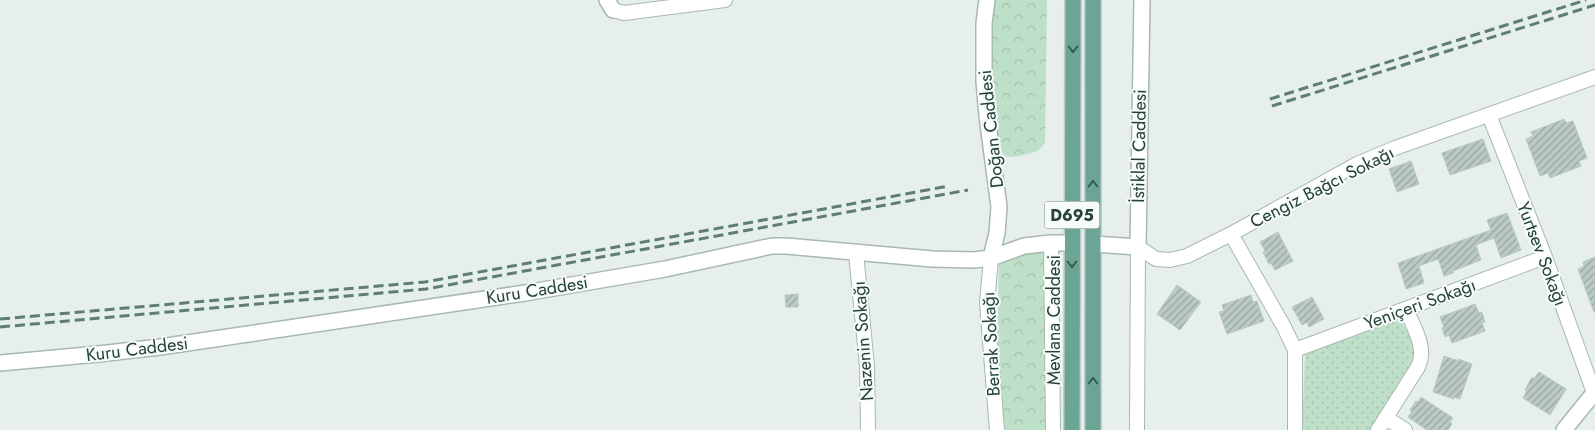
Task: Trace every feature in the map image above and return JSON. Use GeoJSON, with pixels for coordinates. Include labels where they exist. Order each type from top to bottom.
{"type":"FeatureCollection","features":[{"type":"Feature","properties":{"kind":"main road","name":"Mevlana Caddesi"},"geometry":{"type":"LineString","coordinates":[[1072,430],[1073,0]]}},
{"type":"Feature","properties":{"kind":"main road","name":"D695"},"geometry":{"type":"LineString","coordinates":[[1093,0],[1093,430]]}},
{"type":"Feature","properties":{"kind":"street"},"geometry":{"type":"LineString","coordinates":[[610,5],[624,13],[725,0]]}},
{"type":"Feature","properties":{"kind":"street","name":"Doğan Caddesi"},"geometry":{"type":"LineString","coordinates":[[987,0],[984,23],[984,81],[999,207],[997,233],[990,258]]}},
{"type":"Feature","properties":{"kind":"street","name":"İstiklal Caddesi"},"geometry":{"type":"LineString","coordinates":[[1138,247],[1142,0]]}},
{"type":"Feature","properties":{"kind":"street","name":"Cengiz Bağcı Sokağı"},"geometry":{"type":"LineString","coordinates":[[1138,247],[1156,258],[1170,260],[1187,256],[1365,161],[1395,148],[1595,77]]}},
{"type":"Feature","properties":{"kind":"street","name":"Yurtsev Sokağı"},"geometry":{"type":"LineString","coordinates":[[1489,115],[1545,257],[1594,395]]}},
{"type":"Feature","properties":{"kind":"street"},"geometry":{"type":"LineString","coordinates":[[1231,234],[1295,350],[1295,430]]}},
{"type":"Feature","properties":{"kind":"street"},"geometry":{"type":"LineString","coordinates":[[1051,243],[1053,430]]}},
{"type":"Feature","properties":{"kind":"street","name":"Kuru Caddesi"},"geometry":{"type":"LineString","coordinates":[[0,362],[160,347],[525,293],[656,270],[772,246],[960,260],[990,258],[1024,246],[1072,243]]}},
{"type":"Feature","properties":{"kind":"street"},"geometry":{"type":"LineString","coordinates":[[1093,244],[1138,247],[1137,430]]}},
{"type":"Feature","properties":{"kind":"street","name":"Nazenin Sokağı"},"geometry":{"type":"LineString","coordinates":[[856,253],[867,366],[868,430]]}},
{"type":"Feature","properties":{"kind":"street","name":"Yeniçeri Sokağı"},"geometry":{"type":"LineString","coordinates":[[1295,350],[1545,257]]}},
{"type":"Feature","properties":{"kind":"street","name":"Berrak Sokağı"},"geometry":{"type":"LineString","coordinates":[[990,258],[986,303],[997,430]]}},
{"type":"Feature","properties":{"kind":"street"},"geometry":{"type":"LineString","coordinates":[[1405,430],[1382,424],[1418,367],[1421,359],[1422,350],[1406,309]]}},
{"type":"Feature","properties":{"kind":"street"},"geometry":{"type":"LineString","coordinates":[[1564,430],[1594,395]]}},
{"type":"Feature","properties":{"kind":"green space"},"geometry":{"type":"Polygon","coordinates":[[[995,0],[1047,0],[1045,143],[1035,152],[1013,157],[1004,155],[999,146],[995,129],[991,80],[991,31],[995,0]]]}},
{"type":"Feature","properties":{"kind":"green space"},"geometry":{"type":"Polygon","coordinates":[[[1042,251],[1044,258],[1048,430],[1003,430],[997,347],[999,262],[1014,255],[1042,251]]]}},
{"type":"Feature","properties":{"kind":"green space"},"geometry":{"type":"Polygon","coordinates":[[[1391,321],[1400,321],[1410,335],[1415,361],[1370,430],[1302,430],[1305,355],[1312,350],[1391,321]]]}},
{"type":"Feature","properties":{"kind":"building"},"geometry":{"type":"Polygon","coordinates":[[[1564,119],[1566,123],[1573,121],[1587,158],[1579,161],[1581,166],[1550,178],[1548,173],[1540,176],[1526,139],[1533,136],[1531,132],[1564,119]]]}},
{"type":"Feature","properties":{"kind":"building"},"geometry":{"type":"Polygon","coordinates":[[[1483,139],[1491,161],[1450,175],[1442,153],[1483,139]]]}},
{"type":"Feature","properties":{"kind":"building"},"geometry":{"type":"Polygon","coordinates":[[[1411,161],[1419,184],[1397,192],[1389,169],[1411,161]]]}},
{"type":"Feature","properties":{"kind":"building"},"geometry":{"type":"Polygon","coordinates":[[[1507,213],[1521,250],[1501,258],[1494,238],[1476,245],[1481,260],[1453,271],[1453,273],[1444,276],[1438,259],[1419,266],[1424,283],[1406,289],[1398,263],[1491,230],[1487,220],[1507,213]]]}},
{"type":"Feature","properties":{"kind":"building"},"geometry":{"type":"Polygon","coordinates":[[[1278,232],[1293,261],[1275,270],[1271,263],[1269,264],[1260,242],[1278,232]]]}},
{"type":"Feature","properties":{"kind":"building"},"geometry":{"type":"Polygon","coordinates":[[[1595,257],[1594,312],[1578,269],[1584,266],[1583,262],[1595,257]]]}},
{"type":"Feature","properties":{"kind":"building"},"geometry":{"type":"Polygon","coordinates":[[[1177,285],[1201,302],[1180,330],[1157,314],[1177,285]]]}},
{"type":"Feature","properties":{"kind":"building"},"geometry":{"type":"Polygon","coordinates":[[[798,294],[798,307],[786,307],[785,295],[798,294]]]}},
{"type":"Feature","properties":{"kind":"building"},"geometry":{"type":"Polygon","coordinates":[[[1251,295],[1253,302],[1257,301],[1264,321],[1227,334],[1219,312],[1224,311],[1222,305],[1251,295]]]}},
{"type":"Feature","properties":{"kind":"building"},"geometry":{"type":"Polygon","coordinates":[[[1312,297],[1324,319],[1309,327],[1307,322],[1302,325],[1292,307],[1312,297]]]}},
{"type":"Feature","properties":{"kind":"building"},"geometry":{"type":"Polygon","coordinates":[[[1475,304],[1479,313],[1482,312],[1485,322],[1482,323],[1485,331],[1452,343],[1449,335],[1445,337],[1440,317],[1475,304]]]}},
{"type":"Feature","properties":{"kind":"building"},"geometry":{"type":"Polygon","coordinates":[[[1444,356],[1472,364],[1460,399],[1454,397],[1454,399],[1433,392],[1444,356]]]}},
{"type":"Feature","properties":{"kind":"building"},"geometry":{"type":"Polygon","coordinates":[[[1539,372],[1566,389],[1550,415],[1523,398],[1532,377],[1534,379],[1539,372]]]}},
{"type":"Feature","properties":{"kind":"building"},"geometry":{"type":"Polygon","coordinates":[[[1421,397],[1453,418],[1448,430],[1427,430],[1408,417],[1412,411],[1410,410],[1421,397]]]}},
{"type":"Feature","properties":{"kind":"railway"},"geometry":{"type":"LineString","coordinates":[[1270,99],[1586,0]]}},
{"type":"Feature","properties":{"kind":"railway"},"geometry":{"type":"LineString","coordinates":[[1272,106],[1595,5]]}},
{"type":"Feature","properties":{"kind":"railway"},"geometry":{"type":"LineString","coordinates":[[0,319],[425,282],[949,186]]}},
{"type":"Feature","properties":{"kind":"railway"},"geometry":{"type":"LineString","coordinates":[[0,327],[426,289],[968,190]]}}]}
